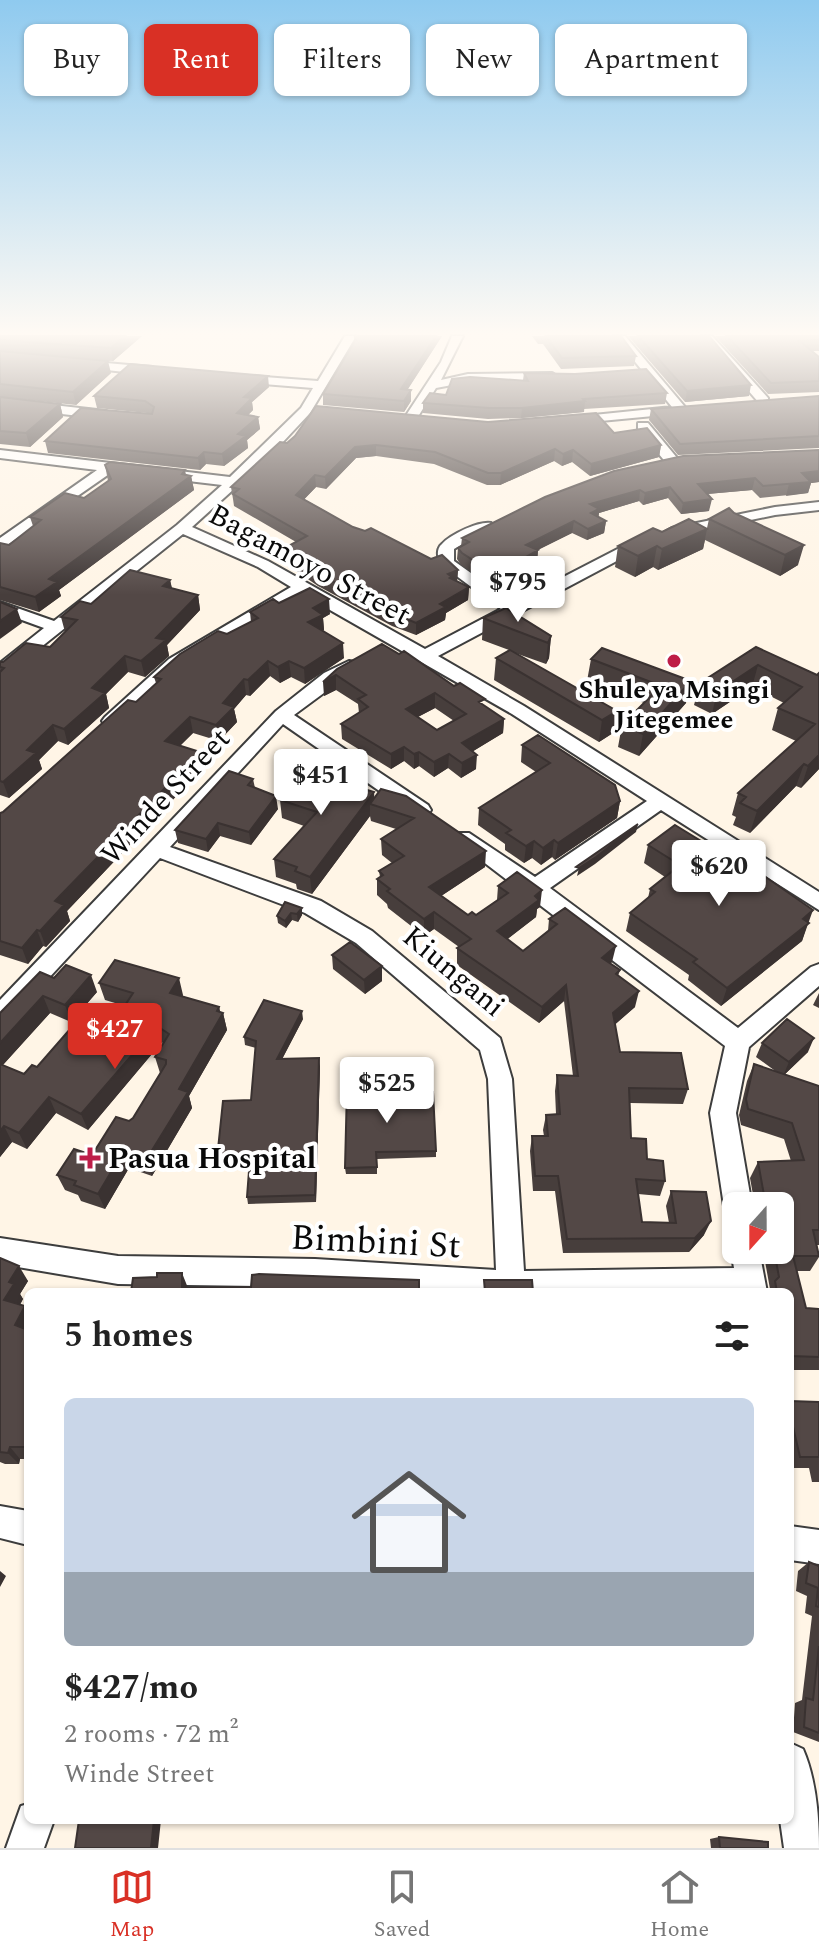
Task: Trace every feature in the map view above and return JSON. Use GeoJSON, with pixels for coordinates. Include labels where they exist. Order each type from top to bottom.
{"type":"FeatureCollection","features":[{"type":"Feature","properties":{"kind":"street"},"geometry":{"type":"LineString","coordinates":[[0,671],[182,528],[300,422]]}},
{"type":"Feature","properties":{"kind":"street"},"geometry":{"type":"LineString","coordinates":[[641,422],[673,462]]}},
{"type":"Feature","properties":{"kind":"street"},"geometry":{"type":"LineString","coordinates":[[0,454],[35,453],[110,467],[233,482]]}},
{"type":"Feature","properties":{"kind":"street"},"geometry":{"type":"LineString","coordinates":[[0,545],[110,467]]}},
{"type":"Feature","properties":{"kind":"street"},"geometry":{"type":"LineString","coordinates":[[425,656],[653,536],[760,514],[819,506]]}},
{"type":"Feature","properties":{"kind":"street"},"geometry":{"type":"LineString","coordinates":[[496,522],[447,547],[445,554],[454,570],[514,611]]}},
{"type":"Feature","properties":{"kind":"street","name":"Bagamoyo Street"},"geometry":{"type":"LineString","coordinates":[[182,528],[263,564],[393,641],[425,656],[819,902]]}},
{"type":"Feature","properties":{"kind":"street"},"geometry":{"type":"LineString","coordinates":[[94,737],[175,663],[303,587]]}},
{"type":"Feature","properties":{"kind":"street"},"geometry":{"type":"LineString","coordinates":[[0,607],[56,627]]}},
{"type":"Feature","properties":{"kind":"street","name":"Winde Street"},"geometry":{"type":"LineString","coordinates":[[0,1015],[282,715],[330,677],[393,641]]}},
{"type":"Feature","properties":{"kind":"street"},"geometry":{"type":"LineString","coordinates":[[282,715],[535,888],[738,1042]]}},
{"type":"Feature","properties":{"kind":"street"},"geometry":{"type":"LineString","coordinates":[[535,888],[661,801]]}},
{"type":"Feature","properties":{"kind":"street","name":"Kiungani"},"geometry":{"type":"LineString","coordinates":[[156,849],[313,907],[364,937],[491,1045],[500,1079],[511,1285]]}},
{"type":"Feature","properties":{"kind":"street"},"geometry":{"type":"LineString","coordinates":[[736,1192],[723,1113],[738,1042],[819,973]]}},
{"type":"Feature","properties":{"kind":"street","name":"Bimbini St"},"geometry":{"type":"LineString","coordinates":[[0,1251],[118,1270],[315,1273],[511,1285],[751,1287]]}},
{"type":"Feature","properties":{"kind":"street"},"geometry":{"type":"LineString","coordinates":[[747,1264],[751,1287]]}},
{"type":"Feature","properties":{"kind":"street"},"geometry":{"type":"LineString","coordinates":[[0,1522],[24,1527]]}},
{"type":"Feature","properties":{"kind":"street"},"geometry":{"type":"LineString","coordinates":[[794,1544],[819,1547]]}},
{"type":"Feature","properties":{"kind":"street"},"geometry":{"type":"LineString","coordinates":[[794,1788],[803,1848]]}},
{"type":"Feature","properties":{"kind":"street"},"geometry":{"type":"LineString","coordinates":[[25,1848],[34,1824]]}},
{"type":"Feature","properties":{"kind":"building"},"geometry":{"type":"Polygon","coordinates":[[[0,422],[39,422],[26,433],[0,431],[0,422]]]}},
{"type":"Feature","properties":{"kind":"building"},"geometry":{"type":"Polygon","coordinates":[[[65,422],[252,422],[238,434],[246,436],[222,454],[204,452],[198,458],[45,441],[65,422]]]}},
{"type":"Feature","properties":{"kind":"building"},"geometry":{"type":"Polygon","coordinates":[[[305,422],[604,422],[614,433],[647,428],[661,445],[591,464],[573,450],[563,454],[555,449],[501,473],[488,473],[435,452],[376,445],[355,447],[325,477],[315,475],[296,495],[353,527],[365,531],[371,528],[431,559],[442,555],[458,570],[448,574],[450,578],[469,587],[440,604],[446,607],[416,623],[317,573],[281,550],[307,536],[233,494],[239,489],[231,487],[280,442],[287,443],[305,422]]]}},
{"type":"Feature","properties":{"kind":"building"},"geometry":{"type":"Polygon","coordinates":[[[662,422],[819,422],[819,436],[680,444],[662,422]]]}},
{"type":"Feature","properties":{"kind":"building"},"geometry":{"type":"Polygon","coordinates":[[[819,450],[819,471],[802,473],[811,482],[763,486],[755,478],[698,484],[712,499],[683,503],[670,487],[645,493],[640,490],[590,504],[599,509],[591,513],[606,521],[588,529],[574,521],[526,545],[538,550],[501,571],[482,559],[476,562],[458,548],[469,542],[462,538],[545,497],[614,471],[683,456],[819,450]]]}},
{"type":"Feature","properties":{"kind":"building"},"geometry":{"type":"Polygon","coordinates":[[[110,462],[185,470],[182,474],[191,476],[49,579],[57,582],[35,597],[0,587],[0,543],[9,545],[41,520],[30,517],[65,493],[84,498],[111,479],[105,465],[110,462]]]}},
{"type":"Feature","properties":{"kind":"building"},"geometry":{"type":"Polygon","coordinates":[[[729,508],[804,545],[785,555],[709,519],[729,508]]]}},
{"type":"Feature","properties":{"kind":"building"},"geometry":{"type":"Polygon","coordinates":[[[689,519],[707,529],[638,556],[618,546],[653,528],[662,532],[689,519]]]}},
{"type":"Feature","properties":{"kind":"building"},"geometry":{"type":"Polygon","coordinates":[[[130,570],[170,580],[163,586],[198,595],[156,638],[166,640],[141,661],[125,656],[92,688],[105,693],[64,729],[53,725],[27,750],[36,753],[3,782],[0,781],[0,672],[4,668],[0,667],[0,662],[26,643],[50,647],[77,620],[61,617],[80,601],[91,604],[130,570]]]}},
{"type":"Feature","properties":{"kind":"building"},"geometry":{"type":"Polygon","coordinates":[[[310,588],[329,599],[313,608],[323,615],[308,622],[343,643],[304,668],[289,661],[278,667],[268,661],[248,680],[244,679],[223,703],[234,707],[216,725],[190,717],[165,741],[200,752],[55,901],[64,905],[40,931],[37,930],[22,948],[0,941],[0,813],[128,700],[136,702],[161,679],[154,677],[180,654],[218,631],[227,634],[258,618],[250,612],[273,599],[279,603],[310,588]]]}},
{"type":"Feature","properties":{"kind":"building"},"geometry":{"type":"Polygon","coordinates":[[[0,602],[17,609],[0,621],[0,602]]]}},
{"type":"Feature","properties":{"kind":"building"},"geometry":{"type":"Polygon","coordinates":[[[506,608],[551,636],[548,643],[483,618],[506,608]]]}},
{"type":"Feature","properties":{"kind":"building"},"geometry":{"type":"Polygon","coordinates":[[[382,644],[399,654],[404,651],[454,686],[460,683],[485,699],[479,702],[504,719],[462,743],[477,755],[462,763],[449,754],[434,762],[404,747],[391,754],[341,724],[368,707],[358,699],[366,695],[336,675],[323,682],[337,669],[382,644]],[[435,693],[406,709],[437,730],[466,714],[435,693]]]}},
{"type":"Feature","properties":{"kind":"building"},"geometry":{"type":"Polygon","coordinates":[[[756,647],[817,675],[819,673],[819,755],[808,766],[804,764],[757,811],[740,803],[746,797],[738,793],[815,724],[778,708],[802,687],[758,665],[717,692],[700,683],[756,647]]]}},
{"type":"Feature","properties":{"kind":"building"},"geometry":{"type":"Polygon","coordinates":[[[602,648],[691,681],[643,734],[622,725],[661,686],[591,659],[602,648]]]}},
{"type":"Feature","properties":{"kind":"building"},"geometry":{"type":"Polygon","coordinates":[[[510,650],[617,711],[602,720],[496,658],[510,650]]]}},
{"type":"Feature","properties":{"kind":"building"},"geometry":{"type":"Polygon","coordinates":[[[538,735],[615,785],[620,801],[558,843],[554,840],[543,848],[534,841],[526,846],[506,833],[511,830],[479,808],[550,763],[522,745],[538,735]]]}},
{"type":"Feature","properties":{"kind":"building"},"geometry":{"type":"Polygon","coordinates":[[[308,766],[339,776],[335,780],[374,792],[310,877],[295,871],[297,867],[274,859],[317,812],[280,800],[308,766]]]}},
{"type":"Feature","properties":{"kind":"building"},"geometry":{"type":"Polygon","coordinates":[[[229,771],[253,779],[248,785],[276,796],[249,832],[218,823],[206,839],[175,830],[229,771]]]}},
{"type":"Feature","properties":{"kind":"building"},"geometry":{"type":"Polygon","coordinates":[[[381,789],[406,796],[486,851],[429,887],[468,915],[472,912],[476,915],[508,893],[498,886],[517,872],[542,890],[535,896],[539,900],[497,931],[523,951],[557,924],[549,919],[565,908],[616,946],[602,958],[620,970],[616,974],[639,991],[613,1013],[620,1052],[681,1053],[688,1089],[629,1088],[631,1138],[646,1139],[647,1159],[663,1161],[665,1181],[636,1179],[642,1222],[676,1223],[671,1191],[706,1192],[711,1221],[695,1238],[567,1239],[558,1176],[535,1176],[532,1136],[548,1136],[546,1115],[560,1114],[557,1075],[578,1076],[566,985],[542,1007],[457,948],[471,939],[434,912],[424,919],[387,891],[390,889],[377,879],[383,875],[379,871],[404,856],[381,839],[414,818],[370,804],[381,789]]]}},
{"type":"Feature","properties":{"kind":"building"},"geometry":{"type":"Polygon","coordinates":[[[638,824],[596,857],[576,867],[638,824]]]}},
{"type":"Feature","properties":{"kind":"building"},"geometry":{"type":"Polygon","coordinates":[[[675,825],[706,844],[716,848],[720,845],[813,910],[803,919],[809,923],[727,988],[693,962],[697,959],[630,913],[655,892],[650,889],[680,865],[648,845],[675,825]]]}},
{"type":"Feature","properties":{"kind":"building"},"geometry":{"type":"Polygon","coordinates":[[[285,902],[302,908],[297,914],[291,913],[285,921],[277,916],[285,902]]]}},
{"type":"Feature","properties":{"kind":"building"},"geometry":{"type":"Polygon","coordinates":[[[350,942],[382,966],[364,980],[332,955],[350,942]]]}},
{"type":"Feature","properties":{"kind":"building"},"geometry":{"type":"Polygon","coordinates":[[[115,960],[179,978],[170,993],[219,1007],[217,1011],[223,1013],[179,1089],[188,1092],[146,1160],[123,1152],[98,1194],[74,1185],[76,1181],[57,1175],[74,1149],[92,1155],[116,1117],[129,1121],[133,1118],[166,1064],[166,1060],[155,1057],[169,1034],[157,1026],[81,1114],[49,1097],[19,1133],[4,1126],[0,1131],[0,1064],[24,1074],[32,1065],[37,1067],[71,1028],[101,1042],[133,993],[99,983],[115,960]]]}},
{"type":"Feature","properties":{"kind":"building"},"geometry":{"type":"Polygon","coordinates":[[[66,965],[91,975],[65,1005],[43,996],[0,1043],[0,1013],[40,972],[54,978],[66,965]]]}},
{"type":"Feature","properties":{"kind":"building"},"geometry":{"type":"Polygon","coordinates":[[[264,1000],[302,1011],[277,1059],[319,1058],[315,1195],[247,1197],[250,1158],[217,1159],[223,1101],[251,1100],[256,1041],[244,1037],[264,1000]]]}},
{"type":"Feature","properties":{"kind":"building"},"geometry":{"type":"Polygon","coordinates":[[[787,1019],[814,1038],[789,1062],[762,1043],[787,1019]]]}},
{"type":"Feature","properties":{"kind":"building"},"geometry":{"type":"Polygon","coordinates":[[[754,1064],[819,1086],[819,1230],[813,1230],[819,1256],[794,1256],[794,1192],[763,1192],[758,1162],[804,1160],[792,1123],[748,1109],[746,1099],[754,1064]]]}},
{"type":"Feature","properties":{"kind":"building"},"geometry":{"type":"Polygon","coordinates":[[[347,1088],[379,1088],[378,1094],[433,1092],[436,1151],[376,1152],[377,1167],[345,1168],[347,1088]]]}},
{"type":"Feature","properties":{"kind":"building"},"geometry":{"type":"Polygon","coordinates":[[[0,1258],[19,1266],[9,1282],[14,1284],[4,1300],[24,1306],[15,1325],[24,1328],[24,1447],[10,1447],[8,1453],[0,1452],[0,1258]]]}},
{"type":"Feature","properties":{"kind":"building"},"geometry":{"type":"Polygon","coordinates":[[[794,1260],[806,1308],[819,1309],[819,1357],[794,1356],[794,1288],[776,1288],[775,1281],[779,1277],[777,1264],[794,1264],[794,1260]]]}},
{"type":"Feature","properties":{"kind":"building"},"geometry":{"type":"Polygon","coordinates":[[[157,1273],[182,1273],[182,1288],[132,1288],[133,1278],[157,1277],[157,1273]]]}},
{"type":"Feature","properties":{"kind":"building"},"geometry":{"type":"Polygon","coordinates":[[[259,1274],[419,1280],[419,1288],[182,1288],[251,1287],[252,1275],[259,1274]]]}},
{"type":"Feature","properties":{"kind":"building"},"geometry":{"type":"Polygon","coordinates":[[[484,1280],[532,1280],[533,1288],[485,1288],[484,1280]]]}},
{"type":"Feature","properties":{"kind":"building"},"geometry":{"type":"Polygon","coordinates":[[[794,1401],[819,1402],[819,1457],[800,1457],[794,1431],[794,1401]]]}},
{"type":"Feature","properties":{"kind":"building"},"geometry":{"type":"Polygon","coordinates":[[[809,1562],[819,1566],[819,1607],[816,1606],[818,1588],[806,1583],[809,1562]]]}},
{"type":"Feature","properties":{"kind":"building"},"geometry":{"type":"Polygon","coordinates":[[[819,1646],[819,1733],[804,1727],[806,1698],[813,1700],[819,1646]]]}},
{"type":"Feature","properties":{"kind":"building"},"geometry":{"type":"Polygon","coordinates":[[[78,1824],[154,1824],[151,1848],[75,1848],[78,1824]]]}},
{"type":"Feature","properties":{"kind":"building"},"geometry":{"type":"Polygon","coordinates":[[[719,1837],[768,1842],[768,1848],[720,1848],[719,1837]]]}},
{"type":"Feature","properties":{"kind":"place","name":"Shule ya Msingi Jitegemee"},"geometry":{"type":"Point","coordinates":[674,661]}},
{"type":"Feature","properties":{"kind":"place","name":"Pasua Hospital"},"geometry":{"type":"Point","coordinates":[90,1158]}}]}
